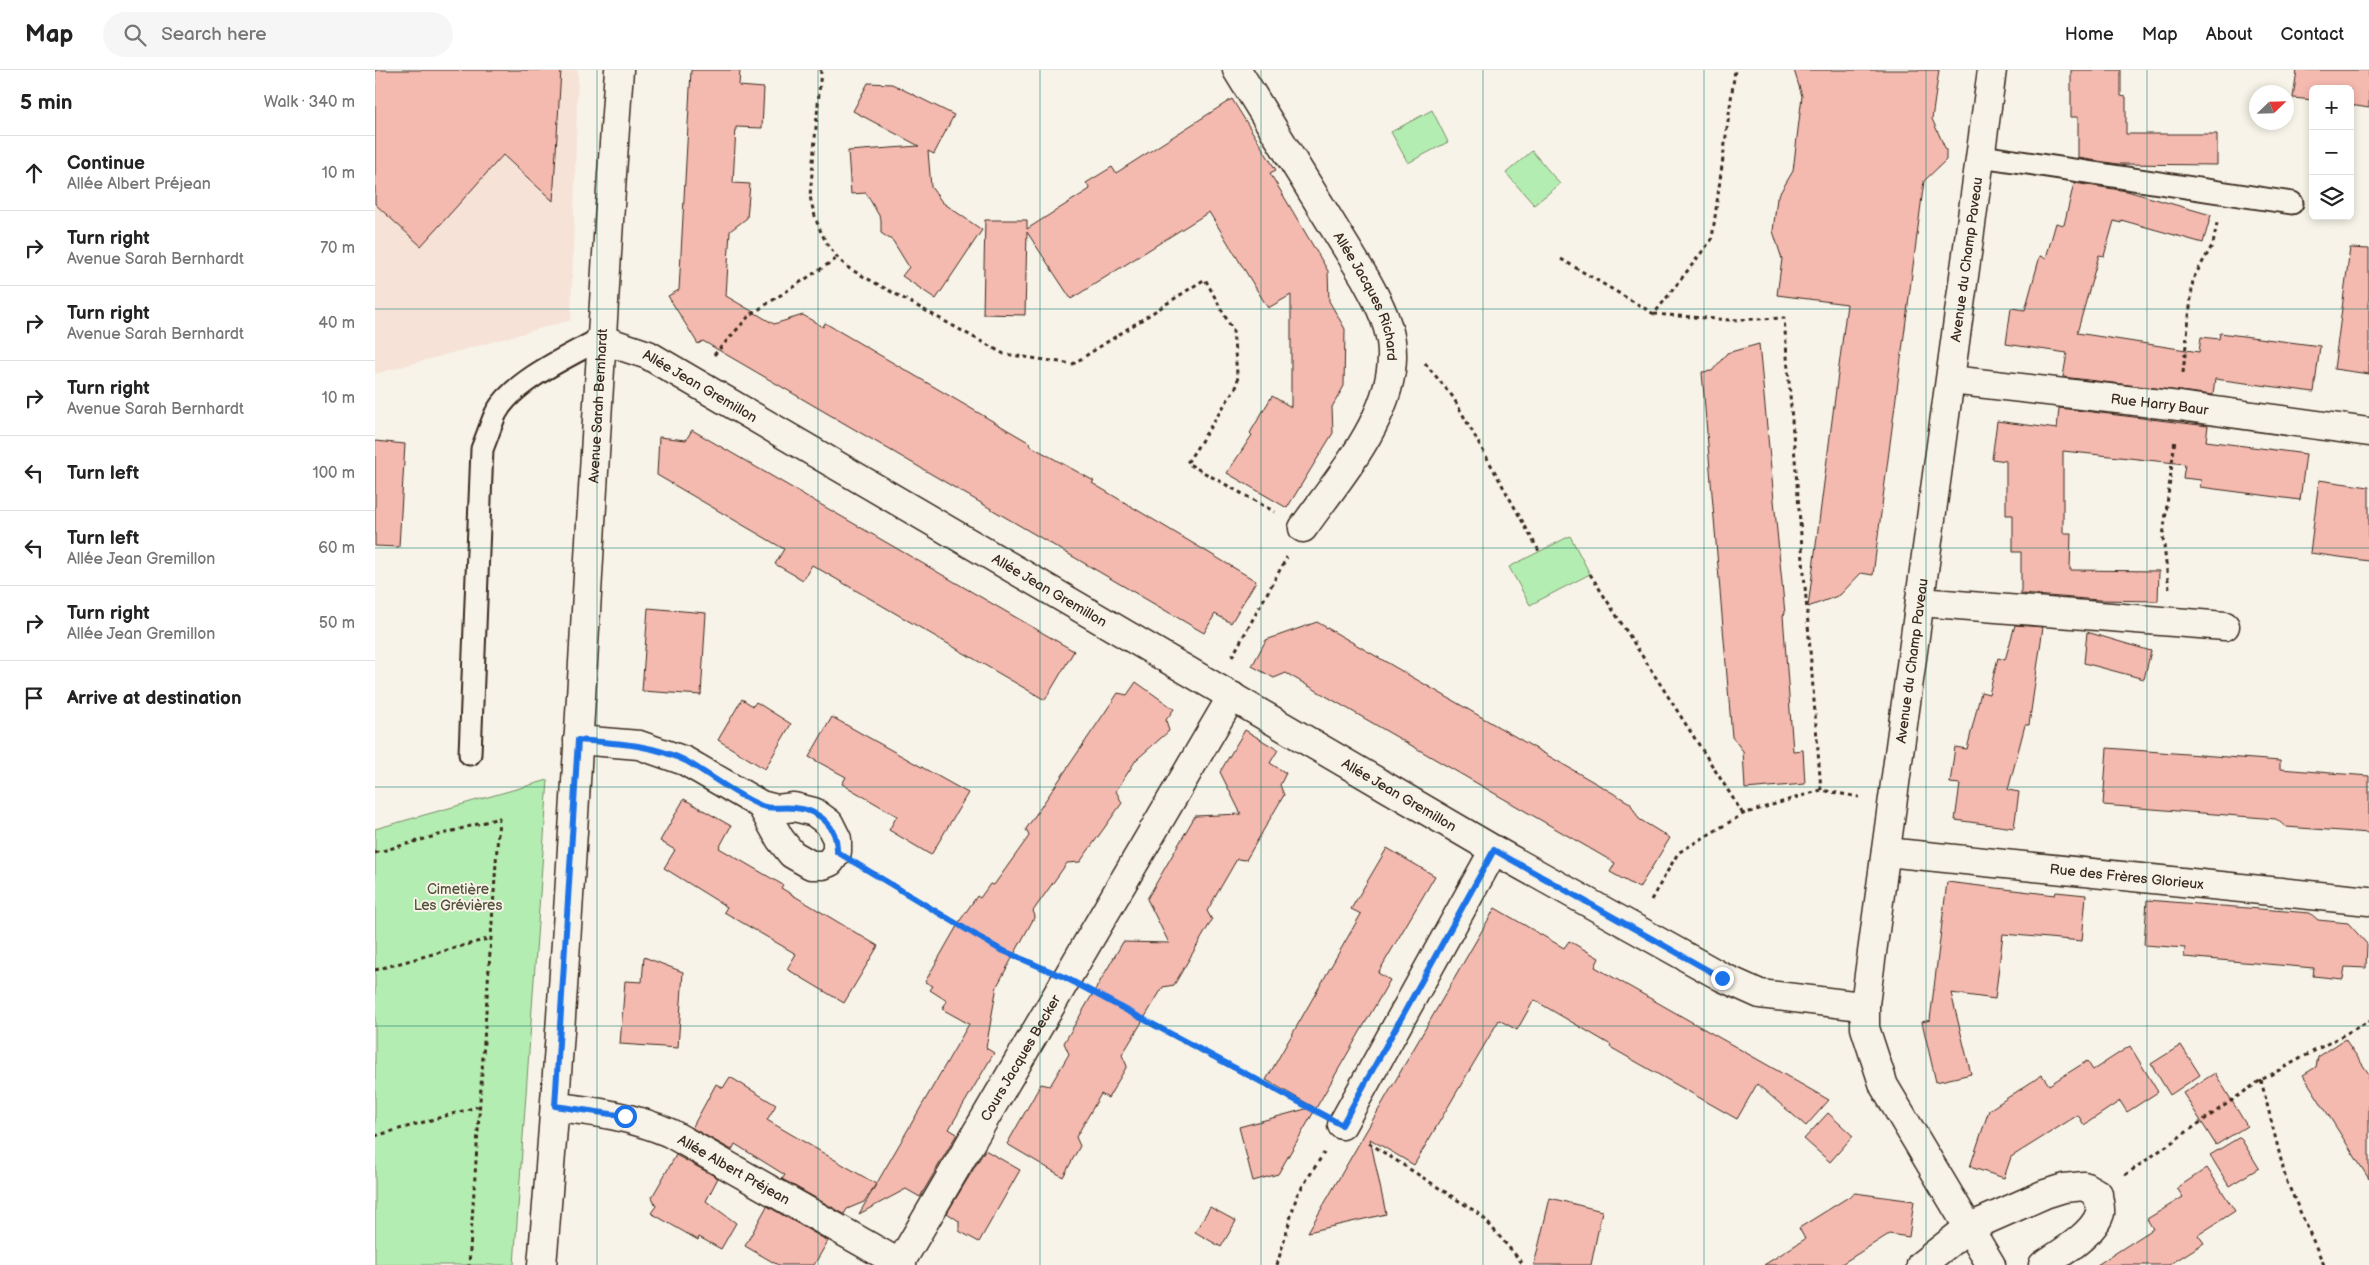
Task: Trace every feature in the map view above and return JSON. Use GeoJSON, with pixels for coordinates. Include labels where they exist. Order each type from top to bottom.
{"type":"FeatureCollection","features":[{"type":"Feature","properties":{"kind":"street","name":"Avenue Sarah Bernhardt"},"geometry":{"type":"LineString","coordinates":[[542,1265],[555,1106],[600,340],[619,70]]}},
{"type":"Feature","properties":{"kind":"street","name":"Allée Jacques Richard"},"geometry":{"type":"LineString","coordinates":[[1237,70],[1365,278],[1382,310],[1391,342],[1391,373],[1383,402],[1368,435],[1303,528]]}},
{"type":"Feature","properties":{"kind":"street","name":"Avenue du Champ Paveau"},"geometry":{"type":"LineString","coordinates":[[1991,1265],[1884,1086],[1865,1028],[1865,1004],[1992,70]]}},
{"type":"Feature","properties":{"kind":"street","name":"Allée Jean Gremillon"},"geometry":{"type":"LineString","coordinates":[[600,340],[648,355],[1494,850],[1722,978],[1760,994],[1853,1005],[1865,1004]]}},
{"type":"Feature","properties":{"kind":"street","name":"Rue Harry Baur"},"geometry":{"type":"LineString","coordinates":[[1951,380],[2179,406],[2369,432]]}},
{"type":"Feature","properties":{"kind":"street"},"geometry":{"type":"LineString","coordinates":[[1920,602],[2225,626]]}},
{"type":"Feature","properties":{"kind":"street","name":"Cours Jacques Becker"},"geometry":{"type":"LineString","coordinates":[[900,1264],[1066,978],[1224,691]]}},
{"type":"Feature","properties":{"kind":"street"},"geometry":{"type":"LineString","coordinates":[[578,740],[639,745],[661,751],[685,761],[761,805],[777,809],[794,807],[814,812],[829,823],[837,839],[837,852],[830,862],[823,865],[811,865],[792,854],[780,839],[761,805]]}},
{"type":"Feature","properties":{"kind":"street"},"geometry":{"type":"LineString","coordinates":[[1342,1125],[1494,850]]}},
{"type":"Feature","properties":{"kind":"street","name":"Rue des Frères Glorieux"},"geometry":{"type":"LineString","coordinates":[[1886,852],[2369,901]]}},
{"type":"Feature","properties":{"kind":"street","name":"Allée Albert Préjean"},"geometry":{"type":"LineString","coordinates":[[555,1106],[625,1116],[644,1121],[670,1133],[900,1264]]}},
{"type":"Feature","properties":{"kind":"street"},"geometry":{"type":"LineString","coordinates":[[1921,1265],[1968,1228],[2045,1194],[2064,1188],[2084,1186],[2098,1194],[2100,1213],[2090,1229],[2069,1248],[2043,1265]]}},
{"type":"Feature","properties":{"kind":"lane"},"geometry":{"type":"LineString","coordinates":[[1981,156],[2292,203]]}},
{"type":"Feature","properties":{"kind":"lane"},"geometry":{"type":"LineString","coordinates":[[470,754],[482,449],[497,411],[518,388],[550,366],[600,340]]}},
{"type":"Feature","properties":{"kind":"path"},"geometry":{"type":"LineString","coordinates":[[821,70],[811,196],[815,217],[822,236],[837,259],[850,269],[1004,354],[1073,364],[1205,279],[1233,331],[1238,384],[1187,463],[1303,528],[1224,691]]}},
{"type":"Feature","properties":{"kind":"path"},"geometry":{"type":"LineString","coordinates":[[1654,314],[1712,239],[1735,70]]}},
{"type":"Feature","properties":{"kind":"path"},"geometry":{"type":"LineString","coordinates":[[705,352],[713,357],[750,315],[837,259]]}},
{"type":"Feature","properties":{"kind":"path"},"geometry":{"type":"LineString","coordinates":[[1561,259],[1654,314],[1730,320],[1784,318],[1821,790]]}},
{"type":"Feature","properties":{"kind":"path"},"geometry":{"type":"LineString","coordinates":[[1453,397],[1539,551]]}},
{"type":"Feature","properties":{"kind":"path"},"geometry":{"type":"LineString","coordinates":[[1590,574],[1743,814]]}},
{"type":"Feature","properties":{"kind":"path"},"geometry":{"type":"LineString","coordinates":[[1637,930],[1659,882],[1678,853],[1743,814],[1821,790],[1859,797]]}},
{"type":"Feature","properties":{"kind":"path"},"geometry":{"type":"LineString","coordinates":[[375,853],[499,818],[469,1265]]}},
{"type":"Feature","properties":{"kind":"path"},"geometry":{"type":"LineString","coordinates":[[837,852],[999,949],[1066,978],[1342,1125],[1481,1215],[1524,1265]]}},
{"type":"Feature","properties":{"kind":"path"},"geometry":{"type":"LineString","coordinates":[[375,970],[491,938]]}},
{"type":"Feature","properties":{"kind":"path"},"geometry":{"type":"LineString","coordinates":[[2098,1194],[2261,1080],[2369,1021]]}},
{"type":"Feature","properties":{"kind":"path"},"geometry":{"type":"LineString","coordinates":[[2261,1080],[2285,1180],[2324,1265]]}},
{"type":"Feature","properties":{"kind":"path"},"geometry":{"type":"LineString","coordinates":[[375,1136],[480,1106]]}},
{"type":"Feature","properties":{"kind":"path"},"geometry":{"type":"LineString","coordinates":[[1277,1265],[1297,1195],[1342,1125]]}},
{"type":"Feature","properties":{"kind":"shaded area"},"geometry":{"type":"Polygon","coordinates":[[[375,70],[578,70],[571,320],[375,374],[375,70]]]}},
{"type":"Feature","properties":{"kind":"green space"},"geometry":{"type":"Polygon","coordinates":[[[1432,110],[1448,142],[1408,163],[1391,132],[1432,110]]]}},
{"type":"Feature","properties":{"kind":"green space"},"geometry":{"type":"Polygon","coordinates":[[[1532,151],[1560,184],[1534,205],[1506,173],[1532,151]]]}},
{"type":"Feature","properties":{"kind":"green space"},"geometry":{"type":"Polygon","coordinates":[[[1570,536],[1590,574],[1530,605],[1509,567],[1570,536]]]}},
{"type":"Feature","properties":{"kind":"green space","name":"Cimetière Les Grévières"},"geometry":{"type":"Polygon","coordinates":[[[548,780],[514,1265],[375,1265],[375,829],[548,780]]]}},
{"type":"Feature","properties":{"kind":"building"},"geometry":{"type":"Polygon","coordinates":[[[375,70],[561,70],[553,201],[503,155],[421,246],[375,204],[375,70]]]}},
{"type":"Feature","properties":{"kind":"building"},"geometry":{"type":"Polygon","coordinates":[[[691,70],[740,70],[739,86],[764,88],[762,128],[736,127],[733,183],[750,184],[747,218],[730,231],[726,296],[774,324],[803,315],[823,327],[825,323],[1030,443],[1029,445],[1094,481],[1092,483],[1256,581],[1231,623],[1215,614],[1204,633],[703,341],[698,344],[668,296],[679,290],[691,70]]]}},
{"type":"Feature","properties":{"kind":"building"},"geometry":{"type":"Polygon","coordinates":[[[1794,70],[1939,70],[1932,119],[1946,150],[1946,160],[1924,181],[1873,575],[1861,573],[1840,595],[1808,607],[1847,304],[1777,295],[1782,259],[1773,231],[1777,198],[1793,171],[1802,96],[1794,70]]]}},
{"type":"Feature","properties":{"kind":"building"},"geometry":{"type":"Polygon","coordinates":[[[2071,70],[2121,70],[2121,96],[2126,97],[2126,134],[2217,134],[2217,165],[2118,164],[2078,158],[2078,117],[2071,117],[2071,70]]]}},
{"type":"Feature","properties":{"kind":"building"},"geometry":{"type":"Polygon","coordinates":[[[2297,70],[2369,70],[2369,108],[2354,106],[2354,85],[2309,85],[2309,100],[2294,98],[2297,70]]]}},
{"type":"Feature","properties":{"kind":"building"},"geometry":{"type":"Polygon","coordinates":[[[868,83],[892,84],[954,115],[934,154],[928,151],[931,187],[942,202],[982,230],[936,299],[902,276],[909,267],[893,241],[881,233],[881,219],[866,193],[851,194],[848,151],[919,146],[853,111],[868,83]]]}},
{"type":"Feature","properties":{"kind":"building"},"geometry":{"type":"Polygon","coordinates":[[[1232,99],[1276,170],[1270,173],[1328,271],[1329,301],[1345,329],[1344,386],[1332,407],[1333,433],[1287,508],[1227,473],[1252,435],[1250,433],[1272,396],[1291,407],[1291,295],[1268,308],[1209,212],[1071,299],[1027,232],[1025,315],[983,314],[985,220],[1027,220],[1027,229],[1090,189],[1086,183],[1112,167],[1116,173],[1232,99]]]}},
{"type":"Feature","properties":{"kind":"building"},"geometry":{"type":"Polygon","coordinates":[[[2074,183],[2127,191],[2211,215],[2203,243],[2121,220],[2121,223],[2114,221],[2104,256],[2099,255],[2077,333],[2199,352],[2201,337],[2219,339],[2220,333],[2320,346],[2314,392],[2215,379],[2213,395],[2063,377],[2067,353],[2006,344],[2011,308],[2025,310],[2040,256],[2046,258],[2056,223],[2064,225],[2074,183]]]}},
{"type":"Feature","properties":{"kind":"building"},"geometry":{"type":"Polygon","coordinates":[[[2350,248],[2369,249],[2369,374],[2334,369],[2350,248]]]}},
{"type":"Feature","properties":{"kind":"building"},"geometry":{"type":"Polygon","coordinates":[[[1759,344],[1785,614],[1783,615],[1793,751],[1803,750],[1805,784],[1745,789],[1743,751],[1732,737],[1702,372],[1712,371],[1727,353],[1759,344]]]}},
{"type":"Feature","properties":{"kind":"building"},"geometry":{"type":"Polygon","coordinates":[[[2059,408],[2208,426],[2206,441],[2306,454],[2300,500],[2200,487],[2201,480],[2183,478],[2185,464],[2063,451],[2063,533],[2071,533],[2070,570],[2159,571],[2158,601],[2099,600],[2021,594],[2021,552],[2013,552],[2013,515],[2006,515],[2006,461],[1992,459],[1997,421],[2057,429],[2059,408]]]}},
{"type":"Feature","properties":{"kind":"building"},"geometry":{"type":"Polygon","coordinates":[[[692,430],[1074,651],[1045,700],[812,565],[803,580],[775,564],[784,549],[657,475],[659,437],[686,440],[692,430]]]}},
{"type":"Feature","properties":{"kind":"building"},"geometry":{"type":"Polygon","coordinates":[[[375,441],[405,444],[399,547],[375,546],[375,441]]]}},
{"type":"Feature","properties":{"kind":"building"},"geometry":{"type":"Polygon","coordinates":[[[2319,480],[2369,487],[2369,561],[2310,553],[2319,480]]]}},
{"type":"Feature","properties":{"kind":"building"},"geometry":{"type":"Polygon","coordinates":[[[648,608],[706,613],[701,695],[642,691],[648,608]]]}},
{"type":"Feature","properties":{"kind":"building"},"geometry":{"type":"Polygon","coordinates":[[[1317,622],[1630,803],[1639,819],[1670,838],[1639,888],[1610,872],[1615,863],[1286,673],[1274,678],[1252,666],[1266,640],[1317,622]]]}},
{"type":"Feature","properties":{"kind":"building"},"geometry":{"type":"Polygon","coordinates":[[[2015,625],[2043,627],[2029,725],[2025,725],[2008,790],[2019,792],[2014,828],[1955,820],[1960,784],[1950,783],[1955,747],[1967,749],[1981,692],[1989,694],[1998,658],[2005,660],[2015,625]]]}},
{"type":"Feature","properties":{"kind":"building"},"geometry":{"type":"Polygon","coordinates":[[[2087,632],[2151,651],[2144,679],[2084,663],[2087,632]]]}},
{"type":"Feature","properties":{"kind":"building"},"geometry":{"type":"Polygon","coordinates":[[[1136,682],[1174,709],[1166,720],[1169,731],[1136,760],[1116,791],[1122,803],[1080,862],[1067,863],[1033,911],[1035,916],[997,986],[986,1048],[994,1053],[949,1129],[957,1134],[920,1197],[906,1189],[859,1214],[969,1024],[942,1009],[947,1001],[930,990],[933,986],[925,982],[961,919],[977,896],[980,898],[990,884],[994,885],[1029,836],[1026,829],[1118,693],[1127,695],[1136,682]]]}},
{"type":"Feature","properties":{"kind":"building"},"geometry":{"type":"Polygon","coordinates":[[[742,699],[753,706],[756,702],[791,724],[765,769],[718,740],[742,699]]]}},
{"type":"Feature","properties":{"kind":"building"},"geometry":{"type":"Polygon","coordinates":[[[832,717],[968,793],[931,855],[889,830],[897,816],[842,784],[846,777],[809,757],[832,717]]]}},
{"type":"Feature","properties":{"kind":"building"},"geometry":{"type":"Polygon","coordinates":[[[1245,730],[1278,750],[1270,763],[1286,773],[1280,785],[1284,795],[1246,860],[1237,859],[1207,911],[1212,920],[1174,985],[1163,987],[1122,1055],[1127,1066],[1108,1098],[1101,1094],[1076,1137],[1080,1146],[1063,1177],[1007,1144],[1041,1084],[1050,1086],[1069,1054],[1064,1043],[1123,942],[1169,943],[1147,899],[1195,816],[1241,814],[1220,772],[1245,730]]]}},
{"type":"Feature","properties":{"kind":"building"},"geometry":{"type":"Polygon","coordinates":[[[2107,748],[2280,761],[2280,769],[2369,776],[2369,833],[2286,827],[2276,819],[2103,805],[2107,748]]]}},
{"type":"Feature","properties":{"kind":"building"},"geometry":{"type":"Polygon","coordinates":[[[684,799],[731,826],[719,848],[783,885],[781,888],[878,946],[844,1003],[787,969],[796,954],[724,912],[727,907],[664,868],[675,850],[660,841],[684,799]]]}},
{"type":"Feature","properties":{"kind":"building"},"geometry":{"type":"Polygon","coordinates":[[[1387,848],[1435,876],[1378,973],[1390,980],[1278,1174],[1253,1181],[1239,1127],[1313,1107],[1266,1080],[1361,914],[1351,909],[1387,848]]]}},
{"type":"Feature","properties":{"kind":"building"},"geometry":{"type":"Polygon","coordinates":[[[1947,882],[2055,895],[2056,892],[2086,895],[2082,941],[2003,934],[1995,999],[1951,993],[1971,1074],[1936,1082],[1922,1022],[1930,1020],[1947,882]]]}},
{"type":"Feature","properties":{"kind":"building"},"geometry":{"type":"Polygon","coordinates":[[[2147,900],[2310,913],[2318,920],[2348,923],[2367,944],[2366,968],[2345,967],[2343,979],[2313,976],[2314,968],[2184,957],[2185,948],[2144,945],[2147,900]]]}},
{"type":"Feature","properties":{"kind":"building"},"geometry":{"type":"Polygon","coordinates":[[[1495,908],[1564,948],[1569,941],[1599,958],[1595,967],[1829,1100],[1806,1126],[1757,1084],[1737,1119],[1610,1047],[1611,1045],[1534,1000],[1517,1030],[1499,1020],[1414,1165],[1370,1139],[1386,1214],[1308,1232],[1495,908]]]}},
{"type":"Feature","properties":{"kind":"building"},"geometry":{"type":"Polygon","coordinates":[[[644,957],[683,972],[678,1048],[620,1044],[625,981],[642,982],[644,957]]]}},
{"type":"Feature","properties":{"kind":"building"},"geometry":{"type":"Polygon","coordinates":[[[2345,1039],[2369,1074],[2369,1179],[2303,1075],[2316,1067],[2318,1057],[2345,1039]]]}},
{"type":"Feature","properties":{"kind":"building"},"geometry":{"type":"Polygon","coordinates":[[[2181,1045],[2200,1075],[2170,1095],[2151,1064],[2181,1045]]]}},
{"type":"Feature","properties":{"kind":"building"},"geometry":{"type":"Polygon","coordinates":[[[2130,1046],[2158,1092],[2127,1112],[2120,1101],[2084,1125],[2078,1115],[2011,1157],[2004,1178],[1970,1167],[1989,1110],[2042,1075],[2049,1085],[2087,1061],[2093,1070],[2130,1046]]]}},
{"type":"Feature","properties":{"kind":"building"},"geometry":{"type":"Polygon","coordinates":[[[2215,1073],[2247,1126],[2216,1145],[2183,1093],[2215,1073]]]}},
{"type":"Feature","properties":{"kind":"building"},"geometry":{"type":"Polygon","coordinates":[[[730,1077],[776,1105],[767,1120],[876,1184],[864,1202],[847,1209],[844,1214],[782,1179],[785,1175],[735,1144],[732,1150],[692,1128],[716,1084],[723,1088],[730,1077]]]}},
{"type":"Feature","properties":{"kind":"building"},"geometry":{"type":"Polygon","coordinates":[[[1828,1113],[1853,1136],[1830,1162],[1804,1139],[1828,1113]]]}},
{"type":"Feature","properties":{"kind":"building"},"geometry":{"type":"Polygon","coordinates":[[[2240,1137],[2259,1168],[2229,1186],[2210,1155],[2240,1137]]]}},
{"type":"Feature","properties":{"kind":"building"},"geometry":{"type":"Polygon","coordinates":[[[985,1150],[1020,1170],[979,1242],[959,1231],[959,1221],[947,1213],[985,1150]]]}},
{"type":"Feature","properties":{"kind":"building"},"geometry":{"type":"Polygon","coordinates":[[[676,1155],[718,1178],[706,1201],[736,1223],[721,1249],[699,1237],[698,1240],[651,1213],[656,1206],[652,1197],[676,1155]]]}},
{"type":"Feature","properties":{"kind":"building"},"geometry":{"type":"Polygon","coordinates":[[[2207,1168],[2235,1211],[2198,1235],[2204,1243],[2169,1265],[2097,1265],[2153,1229],[2147,1219],[2183,1197],[2177,1188],[2207,1168]]]}},
{"type":"Feature","properties":{"kind":"building"},"geometry":{"type":"Polygon","coordinates":[[[1855,1193],[1914,1201],[1909,1237],[1889,1234],[1840,1265],[1764,1265],[1805,1239],[1799,1228],[1855,1193]]]}},
{"type":"Feature","properties":{"kind":"building"},"geometry":{"type":"Polygon","coordinates":[[[1550,1198],[1602,1211],[1591,1265],[1534,1265],[1550,1198]]]}},
{"type":"Feature","properties":{"kind":"building"},"geometry":{"type":"Polygon","coordinates":[[[767,1206],[828,1241],[814,1265],[778,1265],[745,1246],[767,1206]]]}},
{"type":"Feature","properties":{"kind":"building"},"geometry":{"type":"Polygon","coordinates":[[[1210,1207],[1236,1221],[1221,1247],[1195,1232],[1210,1207]]]}},
{"type":"Feature","properties":{"kind":"route"},"geometry":{"type":"LineString","coordinates":[[625,1116],[555,1106],[578,740],[639,745],[661,751],[685,761],[761,805],[777,809],[794,807],[814,812],[829,823],[837,839],[837,852],[999,949],[1066,978],[1342,1125],[1494,850],[1722,978]]}}]}
